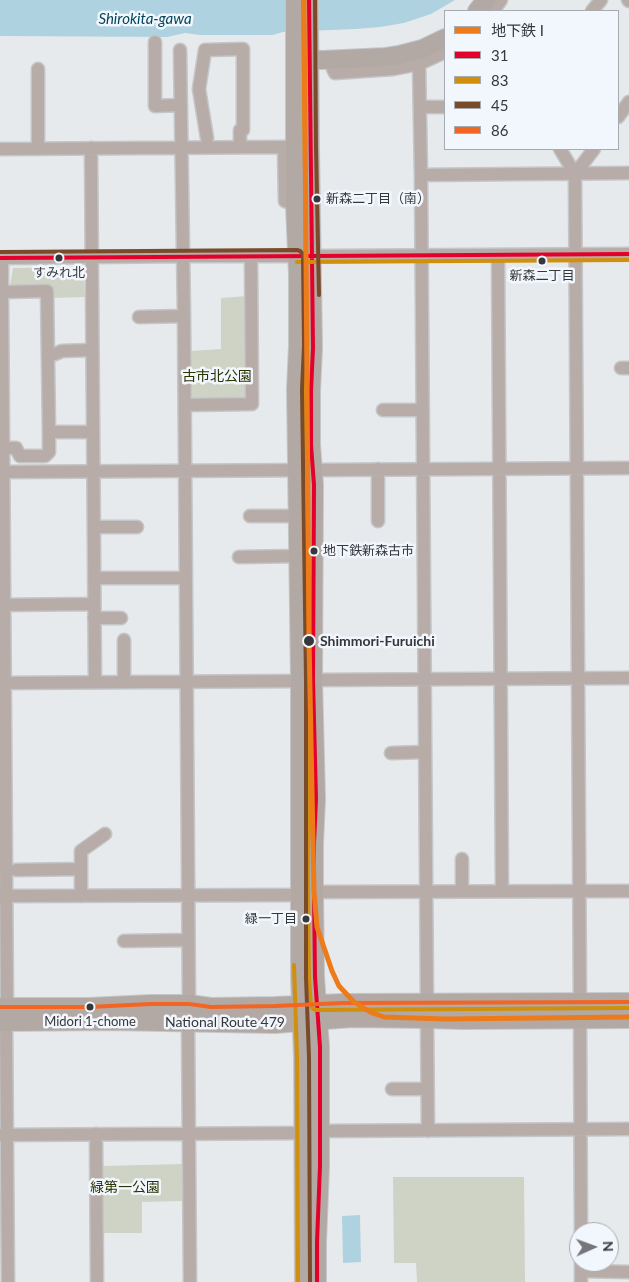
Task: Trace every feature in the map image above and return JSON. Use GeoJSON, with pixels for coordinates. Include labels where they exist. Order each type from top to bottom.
{"type":"FeatureCollection","features":[{"type":"Feature","properties":{"kind":"highway"},"geometry":{"type":"LineString","coordinates":[[295,0],[311,57],[295,205],[305,256],[313,348],[311,454],[305,469],[298,516],[299,556],[316,799],[314,843],[307,893],[315,978],[309,1013],[320,1047],[312,1132],[304,1282]]}},
{"type":"Feature","properties":{"kind":"highway"},"geometry":{"type":"LineString","coordinates":[[305,256],[311,57],[309,0]]}},
{"type":"Feature","properties":{"kind":"highway"},"geometry":{"type":"LineString","coordinates":[[478,10],[486,0]]}},
{"type":"Feature","properties":{"kind":"highway"},"geometry":{"type":"LineString","coordinates":[[311,57],[370,59],[399,56],[422,49],[444,38]]}},
{"type":"Feature","properties":{"kind":"highway"},"geometry":{"type":"LineString","coordinates":[[305,469],[307,680]]}},
{"type":"Feature","properties":{"kind":"highway","name":"National Route 479"},"geometry":{"type":"LineString","coordinates":[[3,1015],[88,1007],[188,1004],[309,1013],[427,1010],[462,1020],[580,1011],[629,1002]]}},
{"type":"Feature","properties":{"kind":"highway","name":"National Route 479"},"geometry":{"type":"LineString","coordinates":[[580,1011],[629,1019]]}},
{"type":"Feature","properties":{"kind":"highway","name":"National Route 479"},"geometry":{"type":"LineString","coordinates":[[3,1015],[110,1022],[276,1024],[309,1013]]}},
{"type":"Feature","properties":{"kind":"highway"},"geometry":{"type":"LineString","coordinates":[[312,1132],[320,1166],[317,1282]]}},
{"type":"Feature","properties":{"kind":"street"},"geometry":{"type":"LineString","coordinates":[[593,10],[601,0]]}},
{"type":"Feature","properties":{"kind":"street"},"geometry":{"type":"LineString","coordinates":[[154,42],[155,106],[181,105]]}},
{"type":"Feature","properties":{"kind":"street"},"geometry":{"type":"LineString","coordinates":[[207,138],[199,89],[205,50],[243,48],[243,130],[240,130],[240,147]]}},
{"type":"Feature","properties":{"kind":"street"},"geometry":{"type":"LineString","coordinates":[[180,50],[185,405],[188,1004]]}},
{"type":"Feature","properties":{"kind":"street"},"geometry":{"type":"LineString","coordinates":[[311,57],[335,73],[393,69],[420,64],[444,52]]}},
{"type":"Feature","properties":{"kind":"street"},"geometry":{"type":"LineString","coordinates":[[420,64],[428,1131]]}},
{"type":"Feature","properties":{"kind":"street"},"geometry":{"type":"LineString","coordinates":[[38,69],[38,149]]}},
{"type":"Feature","properties":{"kind":"street"},"geometry":{"type":"LineString","coordinates":[[619,116],[629,102]]}},
{"type":"Feature","properties":{"kind":"street"},"geometry":{"type":"LineString","coordinates":[[421,108],[444,107]]}},
{"type":"Feature","properties":{"kind":"street"},"geometry":{"type":"LineString","coordinates":[[0,149],[285,147],[284,201],[295,205]]}},
{"type":"Feature","properties":{"kind":"street"},"geometry":{"type":"LineString","coordinates":[[91,148],[95,682]]}},
{"type":"Feature","properties":{"kind":"street"},"geometry":{"type":"LineString","coordinates":[[561,150],[575,174],[581,1222]]}},
{"type":"Feature","properties":{"kind":"street"},"geometry":{"type":"LineString","coordinates":[[575,174],[593,150]]}},
{"type":"Feature","properties":{"kind":"street"},"geometry":{"type":"LineString","coordinates":[[421,175],[629,173]]}},
{"type":"Feature","properties":{"kind":"street"},"geometry":{"type":"LineString","coordinates":[[8,1282],[3,1015],[3,448],[2,266],[0,259],[183,256],[629,254]]}},
{"type":"Feature","properties":{"kind":"street"},"geometry":{"type":"LineString","coordinates":[[498,255],[502,891]]}},
{"type":"Feature","properties":{"kind":"street"},"geometry":{"type":"LineString","coordinates":[[185,405],[252,404],[251,256]]}},
{"type":"Feature","properties":{"kind":"street"},"geometry":{"type":"LineString","coordinates":[[2,292],[47,291],[49,452],[45,456],[45,471]]}},
{"type":"Feature","properties":{"kind":"street"},"geometry":{"type":"LineString","coordinates":[[139,317],[184,316]]}},
{"type":"Feature","properties":{"kind":"street"},"geometry":{"type":"LineString","coordinates":[[48,354],[62,351],[92,350]]}},
{"type":"Feature","properties":{"kind":"street"},"geometry":{"type":"LineString","coordinates":[[383,410],[423,410]]}},
{"type":"Feature","properties":{"kind":"street"},"geometry":{"type":"LineString","coordinates":[[49,432],[93,432]]}},
{"type":"Feature","properties":{"kind":"street"},"geometry":{"type":"LineString","coordinates":[[3,448],[16,448],[20,456],[45,456]]}},
{"type":"Feature","properties":{"kind":"street"},"geometry":{"type":"LineString","coordinates":[[3,472],[629,468]]}},
{"type":"Feature","properties":{"kind":"street"},"geometry":{"type":"LineString","coordinates":[[378,469],[378,521]]}},
{"type":"Feature","properties":{"kind":"street"},"geometry":{"type":"LineString","coordinates":[[250,516],[298,516]]}},
{"type":"Feature","properties":{"kind":"street"},"geometry":{"type":"LineString","coordinates":[[94,527],[137,526]]}},
{"type":"Feature","properties":{"kind":"street"},"geometry":{"type":"LineString","coordinates":[[239,557],[299,556]]}},
{"type":"Feature","properties":{"kind":"street"},"geometry":{"type":"LineString","coordinates":[[94,578],[186,578]]}},
{"type":"Feature","properties":{"kind":"street"},"geometry":{"type":"LineString","coordinates":[[2,605],[94,604]]}},
{"type":"Feature","properties":{"kind":"street"},"geometry":{"type":"LineString","coordinates":[[94,618],[121,618]]}},
{"type":"Feature","properties":{"kind":"street"},"geometry":{"type":"LineString","coordinates":[[124,640],[124,682]]}},
{"type":"Feature","properties":{"kind":"street"},"geometry":{"type":"LineString","coordinates":[[2,683],[629,678]]}},
{"type":"Feature","properties":{"kind":"street"},"geometry":{"type":"LineString","coordinates":[[392,753],[425,752]]}},
{"type":"Feature","properties":{"kind":"street"},"geometry":{"type":"LineString","coordinates":[[81,896],[81,851],[104,834]]}},
{"type":"Feature","properties":{"kind":"street"},"geometry":{"type":"LineString","coordinates":[[462,860],[462,891]]}},
{"type":"Feature","properties":{"kind":"street"},"geometry":{"type":"LineString","coordinates":[[16,870],[81,870]]}},
{"type":"Feature","properties":{"kind":"street"},"geometry":{"type":"LineString","coordinates":[[3,896],[188,896],[426,891],[629,891]]}},
{"type":"Feature","properties":{"kind":"street"},"geometry":{"type":"LineString","coordinates":[[124,941],[188,940]]}},
{"type":"Feature","properties":{"kind":"street"},"geometry":{"type":"LineString","coordinates":[[188,1023],[190,1282]]}},
{"type":"Feature","properties":{"kind":"street"},"geometry":{"type":"LineString","coordinates":[[392,1089],[427,1089]]}},
{"type":"Feature","properties":{"kind":"street"},"geometry":{"type":"LineString","coordinates":[[4,1135],[629,1129]]}},
{"type":"Feature","properties":{"kind":"street"},"geometry":{"type":"LineString","coordinates":[[96,1134],[97,1282]]}},
{"type":"Feature","properties":{"kind":"green space"},"geometry":{"type":"Polygon","coordinates":[[[83,267],[85,297],[52,298],[51,285],[10,286],[13,268],[83,267]]]}},
{"type":"Feature","properties":{"kind":"green space","name":"古市北公園"},"geometry":{"type":"Polygon","coordinates":[[[247,296],[248,394],[243,400],[192,401],[191,351],[221,349],[221,298],[247,296]]]}},
{"type":"Feature","properties":{"kind":"green space","name":"緑第一公園"},"geometry":{"type":"Polygon","coordinates":[[[183,1164],[182,1201],[142,1202],[142,1233],[103,1233],[101,1166],[183,1164]]]}},
{"type":"Feature","properties":{"kind":"green space"},"geometry":{"type":"Polygon","coordinates":[[[393,1177],[524,1177],[525,1282],[417,1282],[416,1263],[394,1263],[393,1177]]]}},
{"type":"Feature","properties":{"kind":"water","name":"Shirokita-gawa"},"geometry":{"type":"Polygon","coordinates":[[[0,0],[455,0],[431,14],[404,23],[380,27],[283,32],[273,35],[200,35],[185,33],[167,37],[0,36],[0,0]]]}},
{"type":"Feature","properties":{"kind":"water"},"geometry":{"type":"Polygon","coordinates":[[[360,1215],[361,1262],[343,1263],[342,1216],[360,1215]]]}},
{"type":"Feature","properties":{"kind":"metro line","name":"I"},"geometry":{"type":"LineString","coordinates":[[304,0],[309,641],[314,891],[317,927],[339,986],[354,1002],[370,1012],[384,1017],[445,1019],[629,1017]]}},
{"type":"Feature","properties":{"kind":"transit line","name":"83"},"geometry":{"type":"LineString","coordinates":[[303,0],[307,348],[305,445],[308,485],[307,680],[310,799],[308,892],[311,1006],[317,1010],[629,1008]]}},
{"type":"Feature","properties":{"kind":"transit line","name":"31"},"geometry":{"type":"LineString","coordinates":[[309,0],[313,348],[311,445],[314,485],[313,680],[316,799],[314,892],[315,977],[320,1047],[320,1166],[317,1282]]}},
{"type":"Feature","properties":{"kind":"transit line","name":"45"},"geometry":{"type":"LineString","coordinates":[[315,0],[319,295]]}},
{"type":"Feature","properties":{"kind":"transit line","name":"45"},"geometry":{"type":"LineString","coordinates":[[0,252],[297,250],[303,254],[304,346],[302,389],[306,681],[306,978],[309,1057],[310,1282]]}},
{"type":"Feature","properties":{"kind":"transit line","name":"31"},"geometry":{"type":"LineString","coordinates":[[0,258],[629,254]]}},
{"type":"Feature","properties":{"kind":"transit line","name":"83"},"geometry":{"type":"LineString","coordinates":[[297,262],[629,260]]}},
{"type":"Feature","properties":{"kind":"transit line","name":"83"},"geometry":{"type":"LineString","coordinates":[[294,965],[297,1057],[298,1282]]}},
{"type":"Feature","properties":{"kind":"transit line","name":"86"},"geometry":{"type":"LineString","coordinates":[[0,1007],[89,1007],[151,1004],[189,1004],[211,1007],[343,1003],[629,1002]]}},
{"type":"Feature","properties":{"kind":"place","name":"新森二丁目（南）"},"geometry":{"type":"Point","coordinates":[317,199]}},
{"type":"Feature","properties":{"kind":"place","name":"すみれ北"},"geometry":{"type":"Point","coordinates":[59,258]}},
{"type":"Feature","properties":{"kind":"place","name":"新森二丁目"},"geometry":{"type":"Point","coordinates":[542,261]}},
{"type":"Feature","properties":{"kind":"place","name":"地下鉄新森古市"},"geometry":{"type":"Point","coordinates":[314,551]}},
{"type":"Feature","properties":{"kind":"place","name":"Shimmori-Furuichi"},"geometry":{"type":"Point","coordinates":[309,641]}},
{"type":"Feature","properties":{"kind":"place","name":"緑一丁目"},"geometry":{"type":"Point","coordinates":[306,919]}},
{"type":"Feature","properties":{"kind":"place","name":"Midori 1-chome"},"geometry":{"type":"Point","coordinates":[90,1007]}}]}
